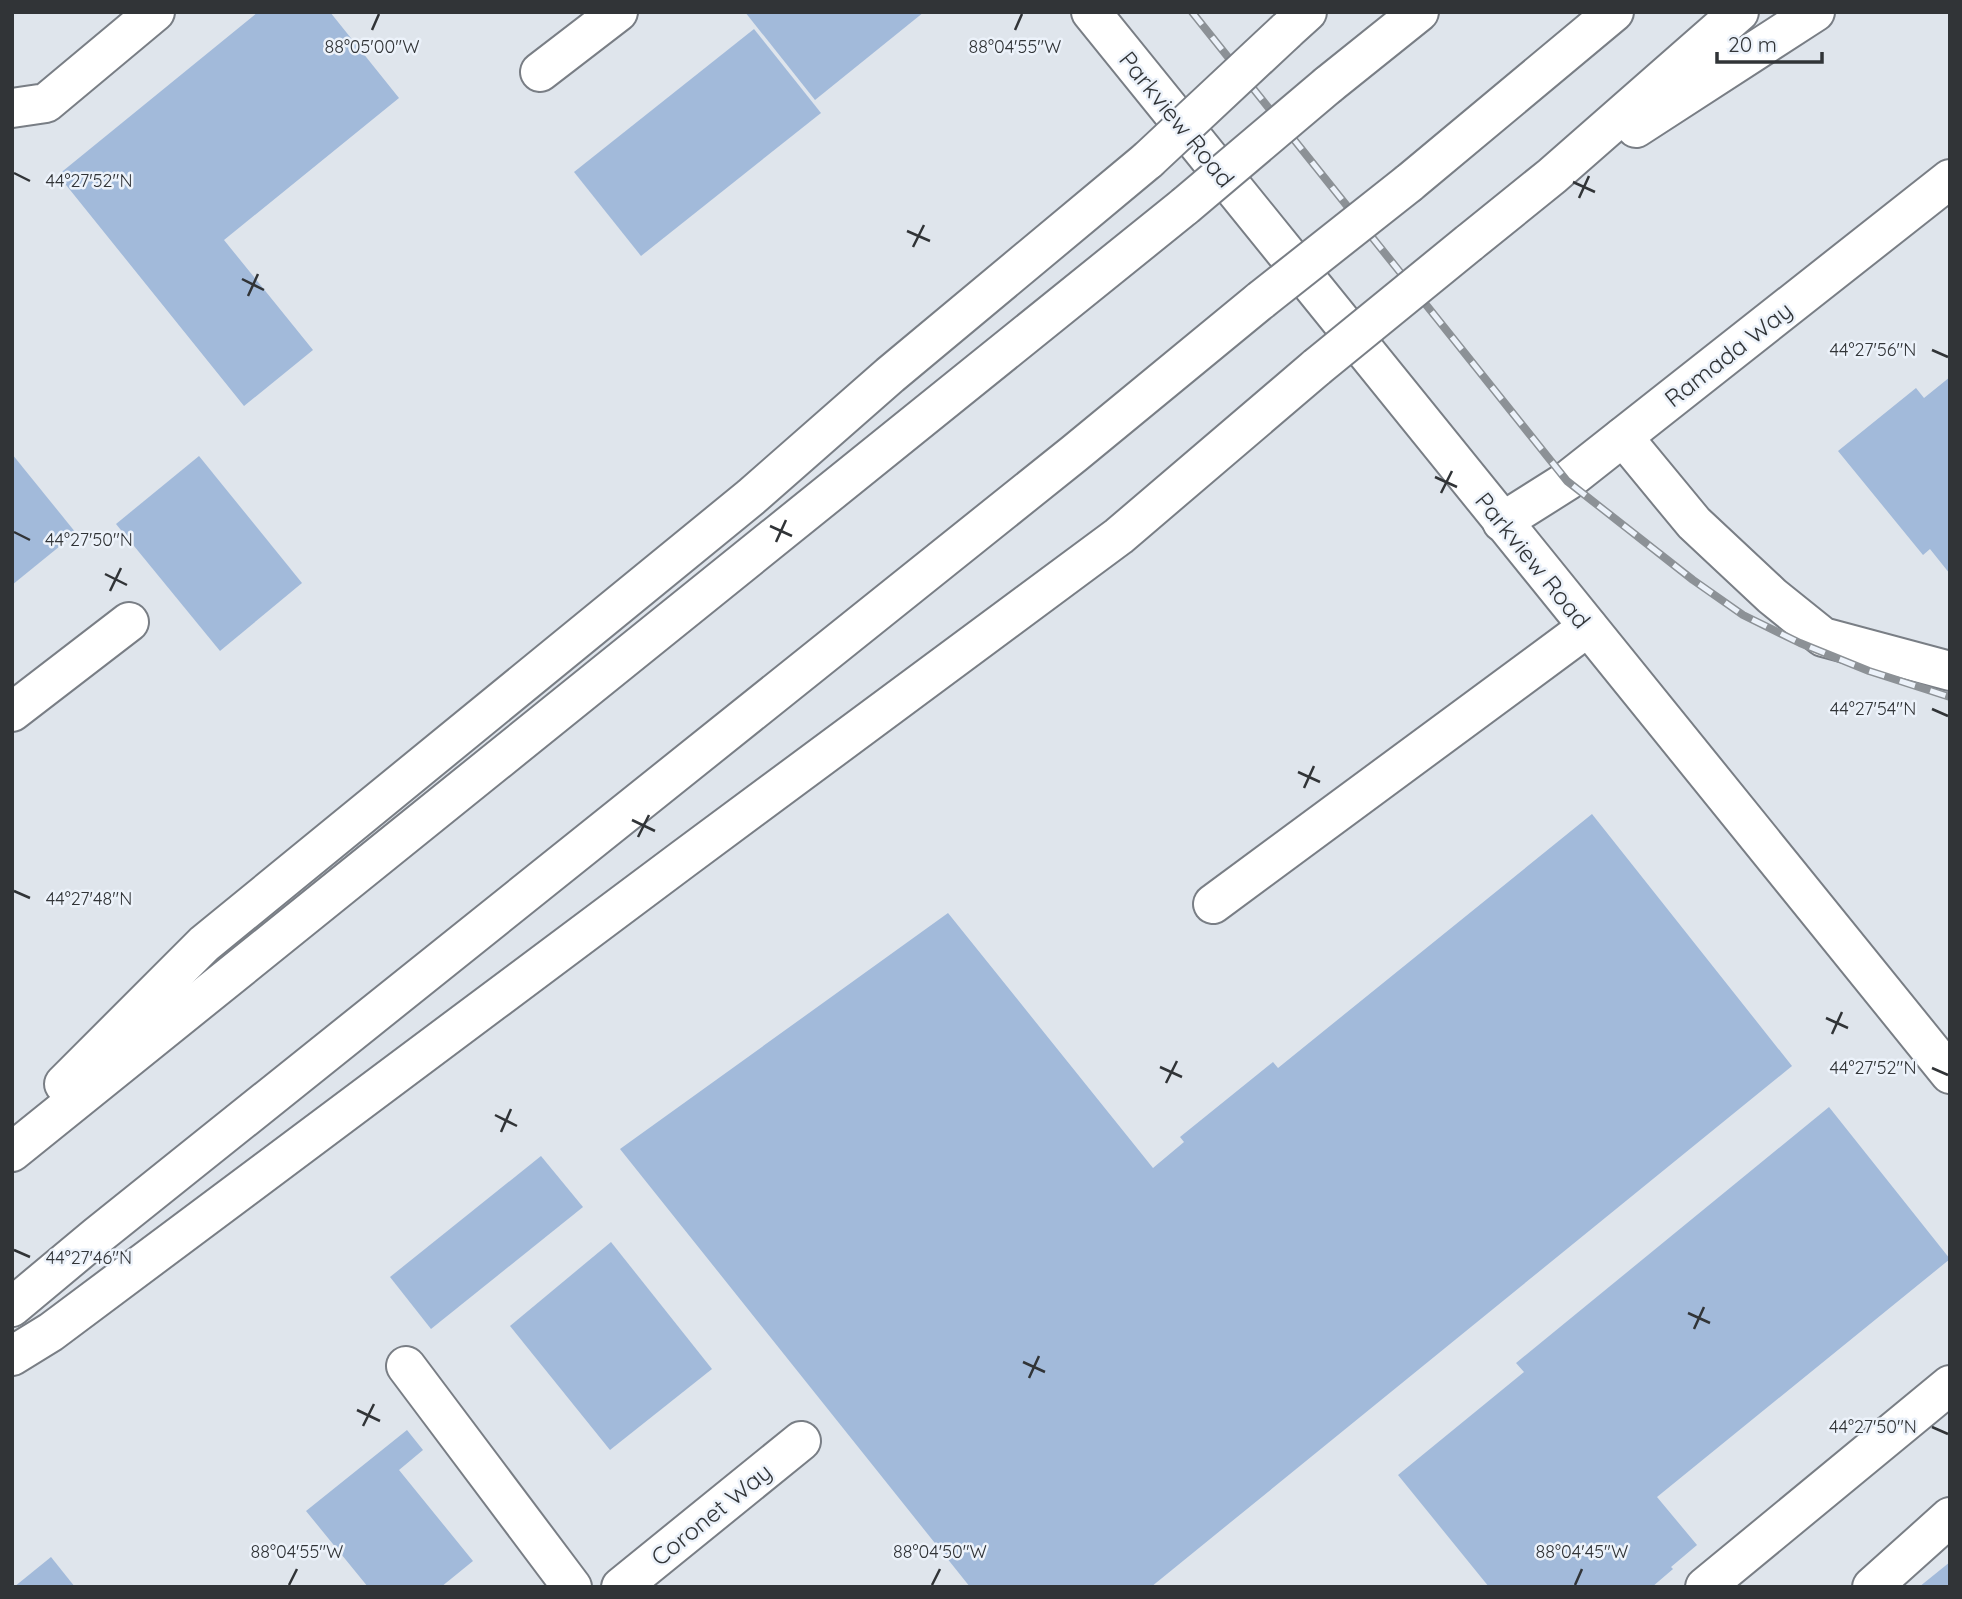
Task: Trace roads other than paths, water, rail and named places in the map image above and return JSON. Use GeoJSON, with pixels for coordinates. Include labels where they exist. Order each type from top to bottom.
{"type":"FeatureCollection","features":[{"type":"Feature","properties":{"kind":"main road"},"geometry":{"type":"LineString","coordinates":[[12,108],[46,103],[155,12]]}},
{"type":"Feature","properties":{"kind":"main road"},"geometry":{"type":"LineString","coordinates":[[540,72],[618,12]]}},
{"type":"Feature","properties":{"kind":"main road","name":"Parkview Road"},"geometry":{"type":"LineString","coordinates":[[1091,12],[1950,1074]]}},
{"type":"Feature","properties":{"kind":"main road"},"geometry":{"type":"LineString","coordinates":[[12,1153],[1185,206],[1419,12]]}},
{"type":"Feature","properties":{"kind":"main road"},"geometry":{"type":"LineString","coordinates":[[12,1307],[96,1236],[1075,453],[1409,183],[1614,12]]}},
{"type":"Feature","properties":{"kind":"main road"},"geometry":{"type":"LineString","coordinates":[[12,1356],[62,1324],[1119,536],[1317,367],[1552,176],[1739,12]]}},
{"type":"Feature","properties":{"kind":"main road"},"geometry":{"type":"LineString","coordinates":[[1552,176],[1622,136],[1815,12]]}},
{"type":"Feature","properties":{"kind":"main road"},"geometry":{"type":"LineString","coordinates":[[12,1136],[205,944],[751,497],[890,375],[1148,160],[1296,22]]}},
{"type":"Feature","properties":{"kind":"main road","name":"Ramada Way"},"geometry":{"type":"LineString","coordinates":[[1502,522],[1567,481],[1950,178]]}},
{"type":"Feature","properties":{"kind":"main road"},"geometry":{"type":"LineString","coordinates":[[1623,437],[1694,523],[1772,596],[1823,637],[1950,671]]}},
{"type":"Feature","properties":{"kind":"main road"},"geometry":{"type":"LineString","coordinates":[[12,712],[128,622]]}},
{"type":"Feature","properties":{"kind":"main road"},"geometry":{"type":"LineString","coordinates":[[1213,904],[1588,627]]}},
{"type":"Feature","properties":{"kind":"main road"},"geometry":{"type":"LineString","coordinates":[[406,1366],[572,1587]]}},
{"type":"Feature","properties":{"kind":"main road"},"geometry":{"type":"LineString","coordinates":[[1705,1587],[1950,1385]]}},
{"type":"Feature","properties":{"kind":"main road","name":"Coronet Way"},"geometry":{"type":"LineString","coordinates":[[621,1587],[801,1441]]}},
{"type":"Feature","properties":{"kind":"main road"},"geometry":{"type":"LineString","coordinates":[[1872,1587],[1950,1517]]}},
{"type":"Feature","properties":{"kind":"railway"},"geometry":{"type":"LineString","coordinates":[[1192,12],[1567,481],[1693,580],[1743,615],[1800,643],[1869,671],[1950,697]]}}]}
